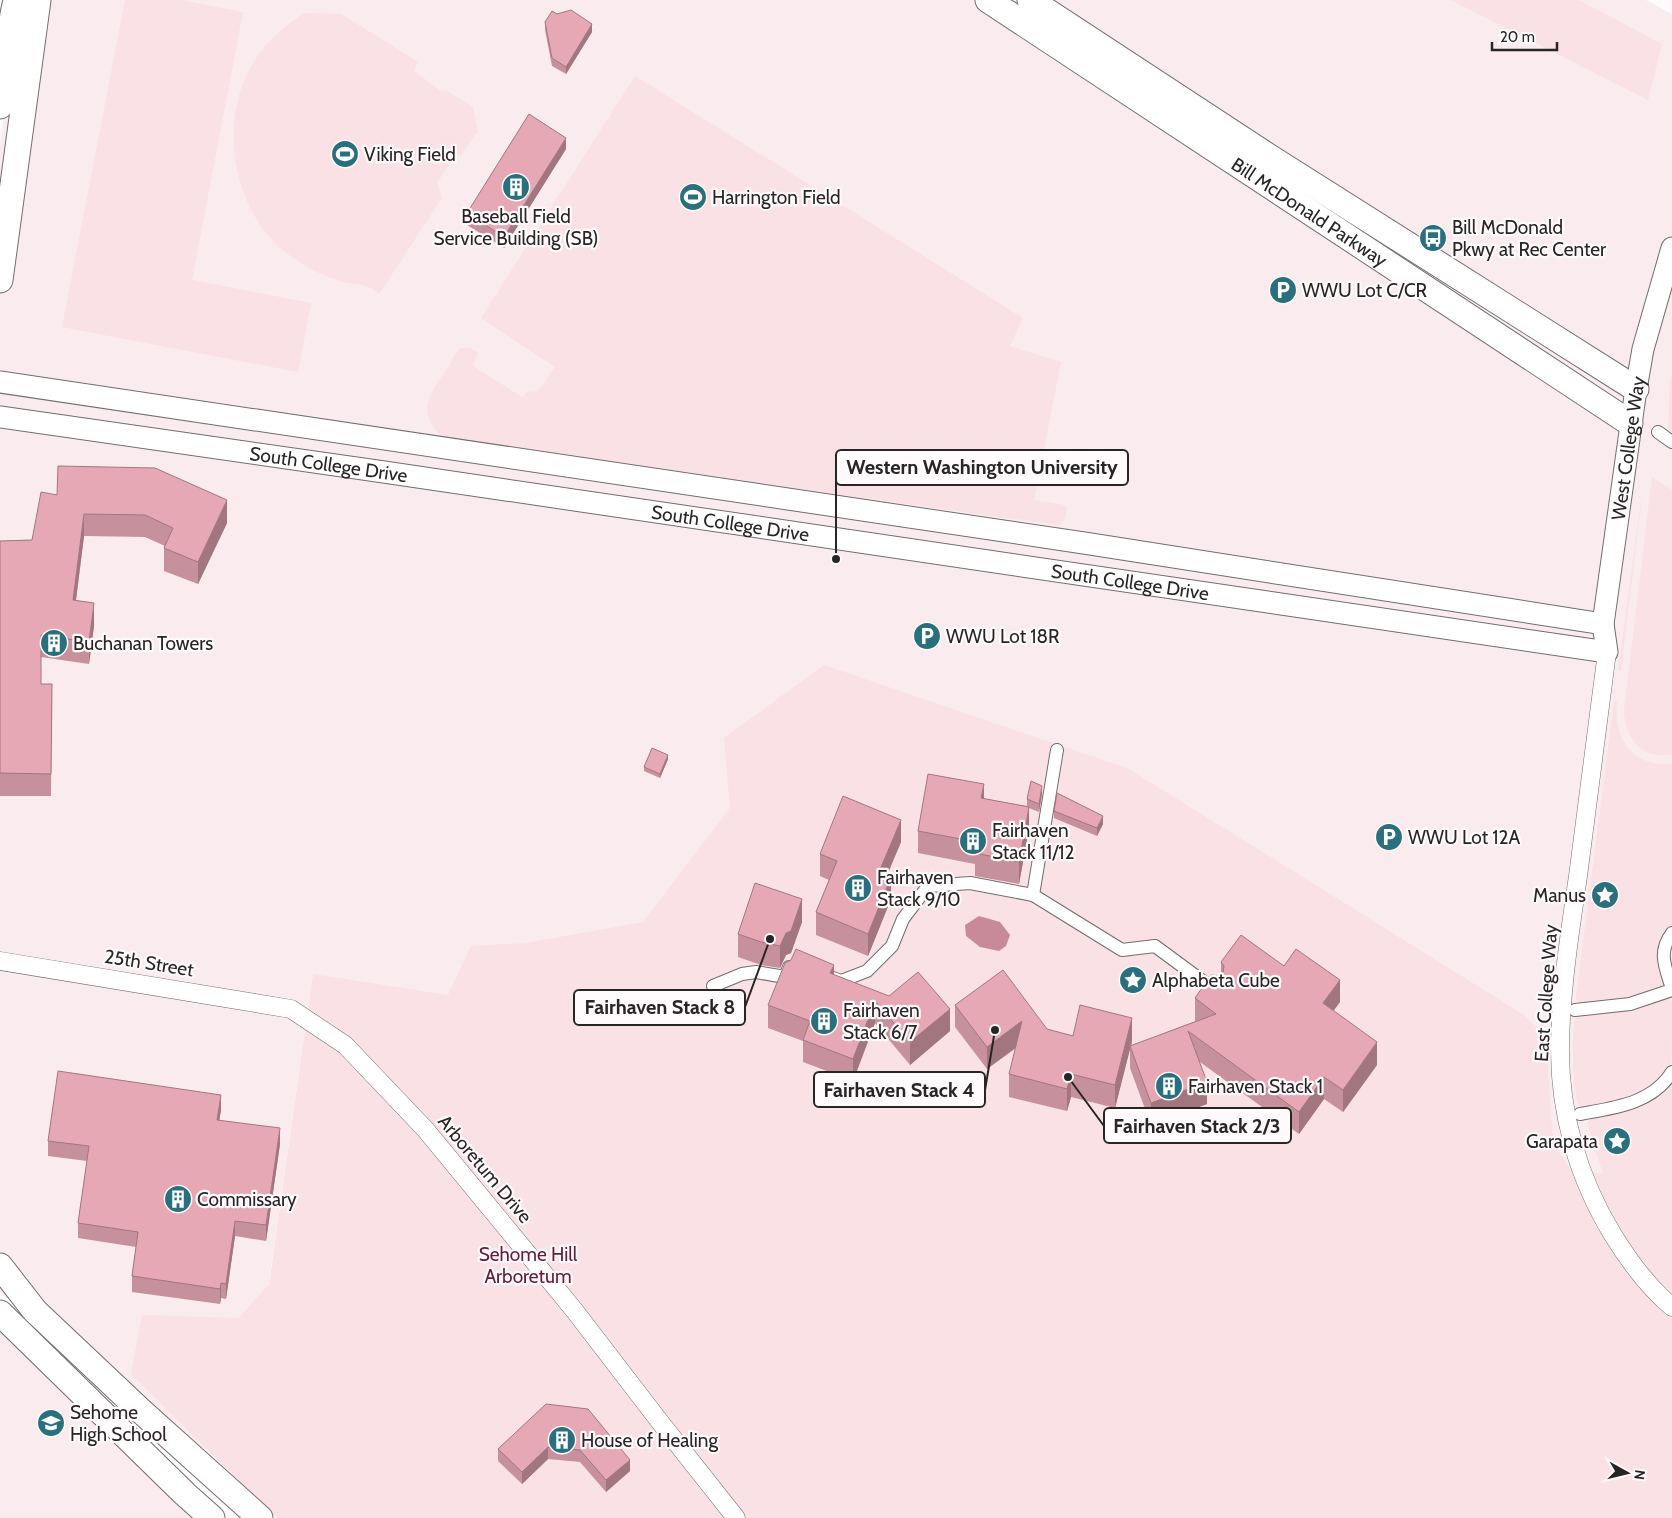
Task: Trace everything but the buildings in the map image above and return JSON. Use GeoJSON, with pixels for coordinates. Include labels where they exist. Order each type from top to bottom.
{"type":"FeatureCollection","features":[{"type":"Feature","properties":{"kind":"main road"},"geometry":{"type":"LineString","coordinates":[[0,106],[16,0]]}},
{"type":"Feature","properties":{"kind":"main road"},"geometry":{"type":"LineString","coordinates":[[0,280],[38,0]]}},
{"type":"Feature","properties":{"kind":"main road","name":"Bill McDonald Parkway"},"geometry":{"type":"LineString","coordinates":[[988,0],[1630,423]]}},
{"type":"Feature","properties":{"kind":"main road","name":"Bill McDonald Parkway"},"geometry":{"type":"LineString","coordinates":[[1030,0],[1270,158],[1636,389]]}},
{"type":"Feature","properties":{"kind":"main road"},"geometry":{"type":"LineString","coordinates":[[0,1266],[35,1311],[260,1518]]}},
{"type":"Feature","properties":{"kind":"main road"},"geometry":{"type":"LineString","coordinates":[[0,1313],[185,1494],[212,1518]]}},
{"type":"Feature","properties":{"kind":"street","name":"West College Way"},"geometry":{"type":"LineString","coordinates":[[1607,652],[1603,624],[1630,423],[1643,349],[1672,248]]}},
{"type":"Feature","properties":{"kind":"street","name":"South College Drive"},"geometry":{"type":"LineString","coordinates":[[0,382],[1074,542],[1603,624]]}},
{"type":"Feature","properties":{"kind":"street","name":"South College Drive"},"geometry":{"type":"LineString","coordinates":[[0,417],[1607,652]]}},
{"type":"Feature","properties":{"kind":"street"},"geometry":{"type":"LineString","coordinates":[[1658,432],[1672,442]]}},
{"type":"Feature","properties":{"kind":"street","name":"East College Way"},"geometry":{"type":"LineString","coordinates":[[1607,652],[1564,981],[1568,1014],[1560,1054],[1561,1080],[1574,1149],[1585,1184],[1619,1245],[1660,1297],[1672,1307]]}},
{"type":"Feature","properties":{"kind":"street"},"geometry":{"type":"LineString","coordinates":[[1033,895],[1057,750]]}},
{"type":"Feature","properties":{"kind":"street"},"geometry":{"type":"LineString","coordinates":[[816,971],[841,981],[867,971],[892,946],[903,919],[928,886],[970,883],[1033,895],[1122,950],[1154,946],[1216,991]]}},
{"type":"Feature","properties":{"kind":"street"},"geometry":{"type":"LineString","coordinates":[[1568,1014],[1630,1004],[1672,989],[1663,959],[1664,948],[1672,933]]}},
{"type":"Feature","properties":{"kind":"street","name":"25th Street"},"geometry":{"type":"LineString","coordinates":[[0,961],[291,1008]]}},
{"type":"Feature","properties":{"kind":"street"},"geometry":{"type":"LineString","coordinates":[[713,986],[742,974],[756,972],[785,977],[792,961],[800,965]]}},
{"type":"Feature","properties":{"kind":"street","name":"Arboretum Drive"},"geometry":{"type":"LineString","coordinates":[[291,1008],[345,1045],[425,1129],[574,1310],[736,1518]]}},
{"type":"Feature","properties":{"kind":"street"},"geometry":{"type":"LineString","coordinates":[[1580,1114],[1622,1106],[1644,1098],[1659,1088],[1672,1072]]}},
{"type":"Feature","properties":{"kind":"shaded area"},"geometry":{"type":"Polygon","coordinates":[[[25,0],[1646,0],[1672,14],[1672,1327],[313,974],[241,1477],[0,1292],[0,145],[18,19],[25,0]]]}},
{"type":"Feature","properties":{"kind":"shaded area"},"geometry":{"type":"Polygon","coordinates":[[[979,916],[1000,922],[1010,935],[1006,946],[999,951],[980,947],[966,936],[965,925],[979,916]]]}},
{"type":"Feature","properties":{"kind":"shaded area","name":"Sehome High School"},"geometry":{"type":"Polygon","coordinates":[[[0,1328],[203,1518],[0,1518],[0,1328]]]}},
{"type":"Feature","properties":{"kind":"green space"},"geometry":{"type":"Polygon","coordinates":[[[125,0],[180,0],[243,12],[192,280],[311,303],[298,372],[62,327],[125,0]]]}},
{"type":"Feature","properties":{"kind":"green space"},"geometry":{"type":"Polygon","coordinates":[[[1451,0],[1579,0],[1662,44],[1648,100],[1451,0]]]}},
{"type":"Feature","properties":{"kind":"green space","name":"Viking Field"},"geometry":{"type":"Polygon","coordinates":[[[304,13],[341,14],[418,62],[414,71],[442,92],[446,90],[473,107],[478,131],[461,155],[456,154],[437,183],[442,198],[379,294],[368,287],[325,276],[290,256],[266,233],[252,212],[242,189],[236,164],[234,139],[235,113],[241,89],[251,66],[262,50],[281,30],[304,13]]]}},
{"type":"Feature","properties":{"kind":"green space","name":"Harrington Field"},"geometry":{"type":"Polygon","coordinates":[[[635,76],[1023,318],[1010,346],[1061,362],[1034,500],[1067,507],[1065,517],[1059,525],[607,463],[444,438],[436,430],[428,415],[429,400],[436,385],[459,349],[469,348],[478,352],[473,366],[522,397],[527,392],[538,391],[555,367],[481,318],[635,76]]]}},
{"type":"Feature","properties":{"kind":"green space"},"geometry":{"type":"Polygon","coordinates":[[[1672,377],[1672,432],[1668,429],[1672,377]]]}},
{"type":"Feature","properties":{"kind":"green space"},"geometry":{"type":"Polygon","coordinates":[[[1645,472],[1621,671],[1618,671],[1645,472]]]}},
{"type":"Feature","properties":{"kind":"green space"},"geometry":{"type":"Polygon","coordinates":[[[1652,477],[1672,490],[1672,754],[1661,755],[1644,751],[1637,745],[1628,730],[1624,711],[1652,477]]]}},
{"type":"Feature","properties":{"kind":"green space","name":"Sehome Hill Arboretum"},"geometry":{"type":"Polygon","coordinates":[[[824,665],[1129,769],[1524,1015],[1546,1038],[1553,1143],[1570,1169],[1603,1174],[1588,1126],[1592,1118],[1646,1101],[1665,1090],[1672,1082],[1672,1518],[276,1518],[131,1374],[142,1315],[239,1318],[269,1284],[313,974],[448,995],[471,946],[526,943],[643,922],[730,808],[724,738],[824,665]]]}},
{"type":"Feature","properties":{"kind":"green space"},"geometry":{"type":"Polygon","coordinates":[[[1614,701],[1617,701],[1618,727],[1628,748],[1646,761],[1658,764],[1672,764],[1672,925],[1661,940],[1660,947],[1664,986],[1629,999],[1581,1004],[1576,1000],[1576,997],[1614,701]]]}},
{"type":"Feature","properties":{"kind":"green space"},"geometry":{"type":"Polygon","coordinates":[[[1668,997],[1672,1003],[1671,1065],[1663,1077],[1650,1087],[1618,1101],[1594,1106],[1578,1104],[1575,1088],[1573,1050],[1574,1028],[1577,1017],[1579,1015],[1668,997]]]}},
{"type":"Feature","properties":{"kind":"place","name":"Viking Field"},"geometry":{"type":"Point","coordinates":[345,154]}},
{"type":"Feature","properties":{"kind":"place","name":"Baseball Field Service Building (SB)"},"geometry":{"type":"Point","coordinates":[516,187]}},
{"type":"Feature","properties":{"kind":"place","name":"Harrington Field"},"geometry":{"type":"Point","coordinates":[693,197]}},
{"type":"Feature","properties":{"kind":"place","name":"Bill McDonald Pkwy at Rec Center"},"geometry":{"type":"Point","coordinates":[1433,238]}},
{"type":"Feature","properties":{"kind":"place","name":"WWU Lot C/CR"},"geometry":{"type":"Point","coordinates":[1283,290]}},
{"type":"Feature","properties":{"kind":"place","name":"Western Washington University"},"geometry":{"type":"Point","coordinates":[836,559]}},
{"type":"Feature","properties":{"kind":"place","name":"WWU Lot 18R"},"geometry":{"type":"Point","coordinates":[927,636]}},
{"type":"Feature","properties":{"kind":"place","name":"Buchanan Towers"},"geometry":{"type":"Point","coordinates":[54,643]}},
{"type":"Feature","properties":{"kind":"place","name":"WWU Lot 12A"},"geometry":{"type":"Point","coordinates":[1389,837]}},
{"type":"Feature","properties":{"kind":"place","name":"Fairhaven Stack 11/12"},"geometry":{"type":"Point","coordinates":[973,841]}},
{"type":"Feature","properties":{"kind":"place","name":"Fairhaven Stack 9/10"},"geometry":{"type":"Point","coordinates":[858,888]}},
{"type":"Feature","properties":{"kind":"place","name":"Manus"},"geometry":{"type":"Point","coordinates":[1605,895]}},
{"type":"Feature","properties":{"kind":"place","name":"Fairhaven Stack 8"},"geometry":{"type":"Point","coordinates":[770,939]}},
{"type":"Feature","properties":{"kind":"place","name":"Alphabeta Cube"},"geometry":{"type":"Point","coordinates":[1133,980]}},
{"type":"Feature","properties":{"kind":"place","name":"Fairhaven Stack 6/7"},"geometry":{"type":"Point","coordinates":[824,1021]}},
{"type":"Feature","properties":{"kind":"place","name":"Fairhaven Stack 4"},"geometry":{"type":"Point","coordinates":[995,1030]}},
{"type":"Feature","properties":{"kind":"place","name":"Fairhaven Stack 2/3"},"geometry":{"type":"Point","coordinates":[1068,1077]}},
{"type":"Feature","properties":{"kind":"place","name":"Fairhaven Stack 1"},"geometry":{"type":"Point","coordinates":[1169,1086]}},
{"type":"Feature","properties":{"kind":"place","name":"Garapata"},"geometry":{"type":"Point","coordinates":[1617,1141]}},
{"type":"Feature","properties":{"kind":"place","name":"Commissary"},"geometry":{"type":"Point","coordinates":[178,1199]}},
{"type":"Feature","properties":{"kind":"place","name":"Sehome High School"},"geometry":{"type":"Point","coordinates":[51,1423]}},
{"type":"Feature","properties":{"kind":"place","name":"House of Healing"},"geometry":{"type":"Point","coordinates":[562,1440]}}]}
